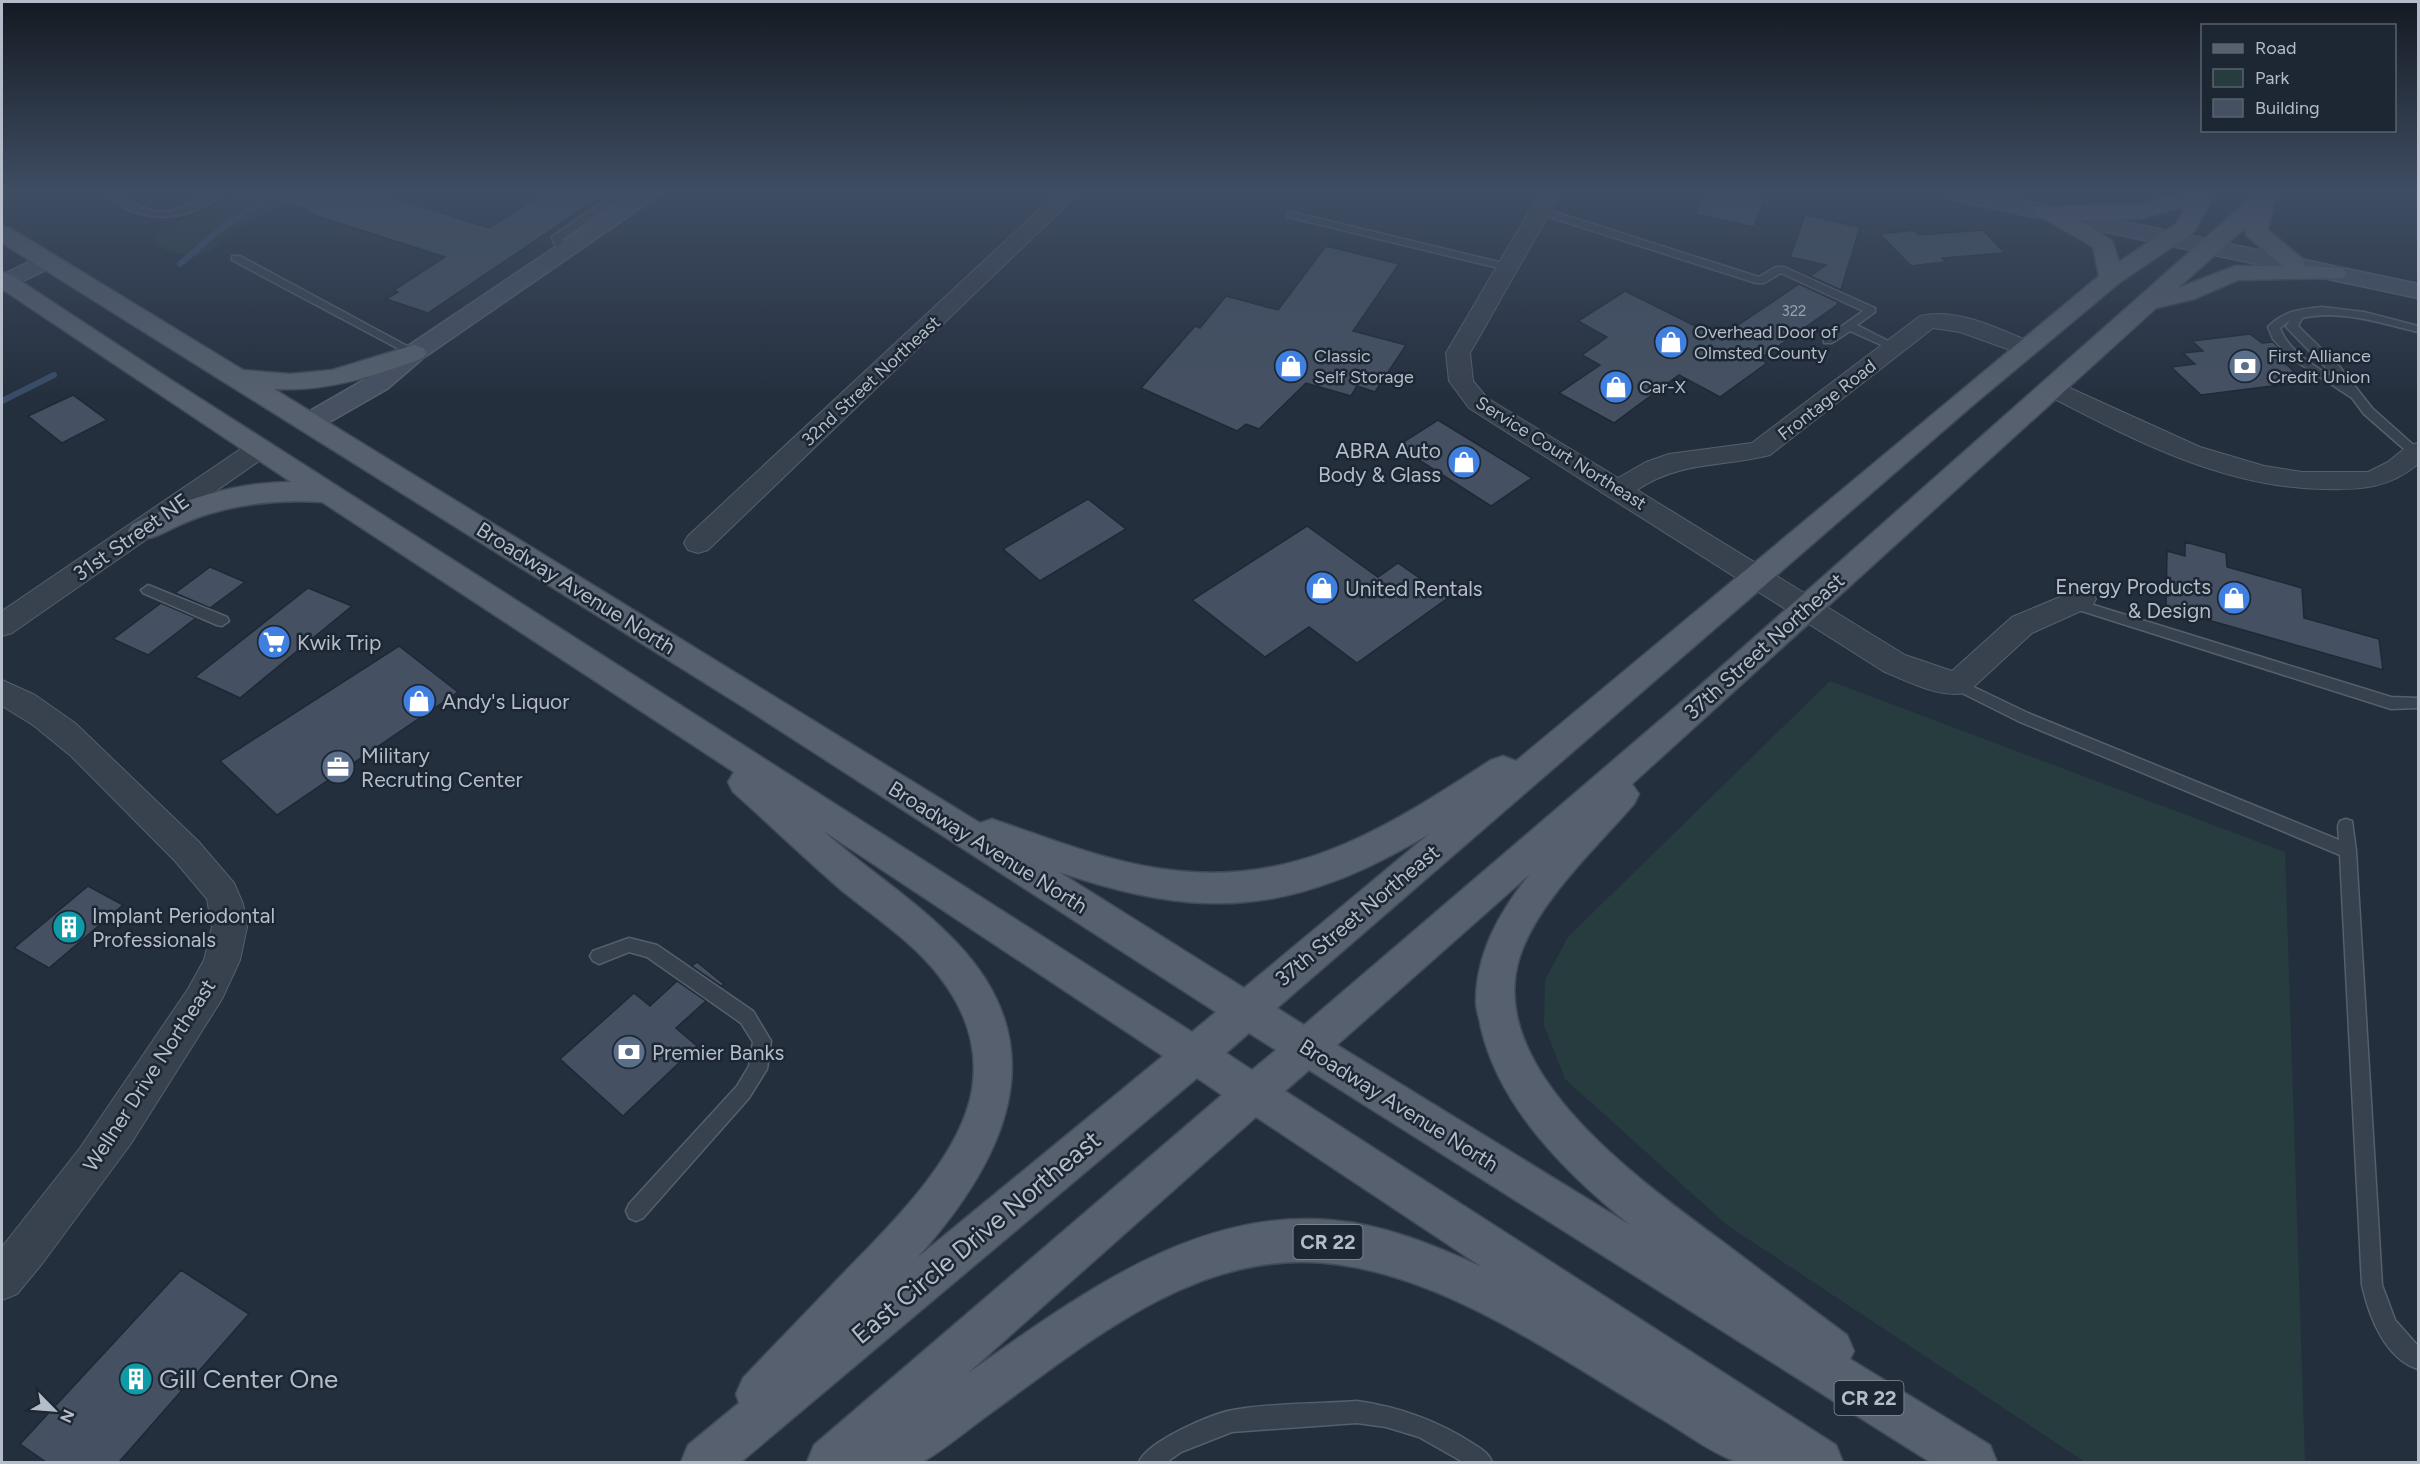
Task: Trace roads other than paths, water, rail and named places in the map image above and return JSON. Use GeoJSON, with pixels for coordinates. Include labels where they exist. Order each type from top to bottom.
{"type":"FeatureCollection","features":[{"type":"Feature","properties":{"kind":"main road","name":"Broadway Avenue North"},"geometry":{"type":"LineString","coordinates":[[47,261],[234,374],[756,699],[1307,1048],[1973,1462]]}},
{"type":"Feature","properties":{"kind":"main road"},"geometry":{"type":"LineString","coordinates":[[2107,261],[2111,278]]}},
{"type":"Feature","properties":{"kind":"main road","name":"37th Street Northeast"},"geometry":{"type":"LineString","coordinates":[[1247,1010],[1756,576],[2111,278],[2135,261]]}},
{"type":"Feature","properties":{"kind":"main road","name":"37th Street Northeast"},"geometry":{"type":"LineString","coordinates":[[1253,1095],[1697,707],[2195,261]]}},
{"type":"Feature","properties":{"kind":"main road"},"geometry":{"type":"LineString","coordinates":[[2292,261],[2295,264]]}},
{"type":"Feature","properties":{"kind":"main road"},"geometry":{"type":"LineString","coordinates":[[2150,303],[2185,294],[2235,273],[2335,273]]}},
{"type":"Feature","properties":{"kind":"main road"},"geometry":{"type":"LineString","coordinates":[[3,282],[661,707],[1819,1462]]}},
{"type":"Feature","properties":{"kind":"main road"},"geometry":{"type":"LineString","coordinates":[[234,374],[277,382],[311,382],[339,378],[414,353]]}},
{"type":"Feature","properties":{"kind":"main road"},"geometry":{"type":"LineString","coordinates":[[217,421],[272,426],[310,422]]}},
{"type":"Feature","properties":{"kind":"main road"},"geometry":{"type":"LineString","coordinates":[[260,448],[300,442],[351,448]]}},
{"type":"Feature","properties":{"kind":"main road"},"geometry":{"type":"LineString","coordinates":[[142,531],[191,507],[233,495],[267,491],[331,494]]}},
{"type":"Feature","properties":{"kind":"main road"},"geometry":{"type":"LineString","coordinates":[[925,808],[1030,848],[1101,871],[1188,887],[1242,889],[1318,870],[1396,834],[1484,782],[1634,681]]}},
{"type":"Feature","properties":{"kind":"main road"},"geometry":{"type":"LineString","coordinates":[[661,707],[854,879],[927,937],[954,966],[973,992],[985,1017],[993,1052],[990,1101],[979,1134],[959,1172],[942,1195],[805,1346],[690,1462]]}},
{"type":"Feature","properties":{"kind":"main road"},"geometry":{"type":"LineString","coordinates":[[1697,707],[1538,892],[1511,932],[1500,957],[1495,984],[1496,1012],[1504,1040],[1516,1069],[1537,1102],[1563,1136],[1612,1182],[1784,1316],[1983,1462]]}},
{"type":"Feature","properties":{"kind":"main road","name":"East Circle Drive Northeast"},"geometry":{"type":"LineString","coordinates":[[705,1462],[1247,1010]]}},
{"type":"Feature","properties":{"kind":"main road"},"geometry":{"type":"LineString","coordinates":[[831,1462],[1253,1095]]}},
{"type":"Feature","properties":{"kind":"main road","name":"CR 22"},"geometry":{"type":"LineString","coordinates":[[880,1462],[1074,1325],[1155,1280],[1198,1260],[1237,1248],[1274,1241],[1305,1239],[1381,1250],[1419,1260],[1456,1277],[1502,1300],[1783,1462]]}},
{"type":"Feature","properties":{"kind":"street"},"geometry":{"type":"LineString","coordinates":[[3,282],[45,261]]}},
{"type":"Feature","properties":{"kind":"street"},"geometry":{"type":"LineString","coordinates":[[310,422],[378,383],[414,353],[549,261]]}},
{"type":"Feature","properties":{"kind":"street","name":"32nd Street Northeast"},"geometry":{"type":"LineString","coordinates":[[698,543],[997,261]]}},
{"type":"Feature","properties":{"kind":"street","name":"Service Court Northeast"},"geometry":{"type":"LineString","coordinates":[[1510,261],[1458,353],[1457,375],[1461,384],[1473,398],[1492,413],[1620,490],[1805,609],[1894,663],[1926,676],[1957,684]]}},
{"type":"Feature","properties":{"kind":"street"},"geometry":{"type":"LineString","coordinates":[[2282,261],[2418,291]]}},
{"type":"Feature","properties":{"kind":"street","name":"Frontage Road"},"geometry":{"type":"LineString","coordinates":[[1620,490],[1645,472],[1669,463],[1737,456],[1761,449],[1928,321],[1947,320],[2027,349]]}},
{"type":"Feature","properties":{"kind":"street"},"geometry":{"type":"LineString","coordinates":[[2052,388],[2180,449],[2274,478],[2318,482],[2373,480],[2406,462],[2417,452]]}},
{"type":"Feature","properties":{"kind":"street","name":"31st Street NE"},"geometry":{"type":"LineString","coordinates":[[2,625],[260,448]]}},
{"type":"Feature","properties":{"kind":"street"},"geometry":{"type":"LineString","coordinates":[[1957,684],[2022,625],[2077,601]]}},
{"type":"Feature","properties":{"kind":"street","name":"Wellner Drive Northeast"},"geometry":{"type":"LineString","coordinates":[[2,692],[47,720],[92,755],[185,850],[219,890],[228,909],[229,932],[206,991],[125,1119],[58,1213],[2,1279]]}},
{"type":"Feature","properties":{"kind":"lane"},"geometry":{"type":"LineString","coordinates":[[242,261],[414,353]]}},
{"type":"Feature","properties":{"kind":"lane"},"geometry":{"type":"LineString","coordinates":[[1484,261],[1507,267]]}},
{"type":"Feature","properties":{"kind":"lane"},"geometry":{"type":"LineString","coordinates":[[1707,261],[1760,281],[1780,269],[1871,310],[1828,341]]}},
{"type":"Feature","properties":{"kind":"lane"},"geometry":{"type":"LineString","coordinates":[[2313,312],[2298,316],[2292,327],[2335,368],[2367,411],[2417,452]]}},
{"type":"Feature","properties":{"kind":"lane"},"geometry":{"type":"LineString","coordinates":[[2353,395],[2312,369],[2274,333],[2274,327],[2281,318],[2295,313],[2313,312],[2355,315],[2418,329]]}},
{"type":"Feature","properties":{"kind":"lane"},"geometry":{"type":"LineString","coordinates":[[1849,326],[1894,347]]}},
{"type":"Feature","properties":{"kind":"lane"},"geometry":{"type":"LineString","coordinates":[[148,590],[222,621]]}},
{"type":"Feature","properties":{"kind":"lane"},"geometry":{"type":"LineString","coordinates":[[2077,601],[2364,695],[2391,703],[2418,703]]}},
{"type":"Feature","properties":{"kind":"lane"},"geometry":{"type":"LineString","coordinates":[[1957,684],[2054,730],[2348,851]]}},
{"type":"Feature","properties":{"kind":"lane"},"geometry":{"type":"LineString","coordinates":[[2346,826],[2372,1285],[2377,1311],[2391,1335],[2418,1359]]}},
{"type":"Feature","properties":{"kind":"lane"},"geometry":{"type":"LineString","coordinates":[[599,956],[629,945],[651,950],[747,1017],[762,1041],[758,1069],[743,1092],[636,1211]]}},
{"type":"Feature","properties":{"kind":"lane"},"geometry":{"type":"LineString","coordinates":[[1150,1462],[1174,1444],[1232,1421],[1357,1412],[1386,1416],[1422,1427],[1445,1438],[1481,1462]]}},
{"type":"Feature","properties":{"kind":"waterway"},"geometry":{"type":"LineString","coordinates":[[180,264],[183,261]]}},
{"type":"Feature","properties":{"kind":"waterway"},"geometry":{"type":"LineString","coordinates":[[2,401],[54,375]]}},
{"type":"Feature","properties":{"kind":"place","name":"Overhead Door of Olmsted County"},"geometry":{"type":"Point","coordinates":[1671,342]}},
{"type":"Feature","properties":{"kind":"place","name":"Classic Self Storage"},"geometry":{"type":"Point","coordinates":[1291,366]}},
{"type":"Feature","properties":{"kind":"place","name":"First Alliance Credit Union"},"geometry":{"type":"Point","coordinates":[2245,366]}},
{"type":"Feature","properties":{"kind":"place","name":"Car-X"},"geometry":{"type":"Point","coordinates":[1616,387]}},
{"type":"Feature","properties":{"kind":"place","name":"ABRA Auto Body & Glass"},"geometry":{"type":"Point","coordinates":[1464,462]}},
{"type":"Feature","properties":{"kind":"place","name":"United Rentals"},"geometry":{"type":"Point","coordinates":[1322,588]}},
{"type":"Feature","properties":{"kind":"place","name":"Energy Products & Design"},"geometry":{"type":"Point","coordinates":[2234,598]}},
{"type":"Feature","properties":{"kind":"place","name":"Kwik Trip"},"geometry":{"type":"Point","coordinates":[274,642]}},
{"type":"Feature","properties":{"kind":"place","name":"Andy's Liquor"},"geometry":{"type":"Point","coordinates":[419,701]}},
{"type":"Feature","properties":{"kind":"place","name":"Military Recruting Center"},"geometry":{"type":"Point","coordinates":[338,767]}},
{"type":"Feature","properties":{"kind":"place","name":"Implant Periodontal Professionals"},"geometry":{"type":"Point","coordinates":[69,927]}},
{"type":"Feature","properties":{"kind":"place","name":"Premier Banks"},"geometry":{"type":"Point","coordinates":[629,1052]}},
{"type":"Feature","properties":{"kind":"place","name":"Gill Center One"},"geometry":{"type":"Point","coordinates":[136,1379]}}]}
